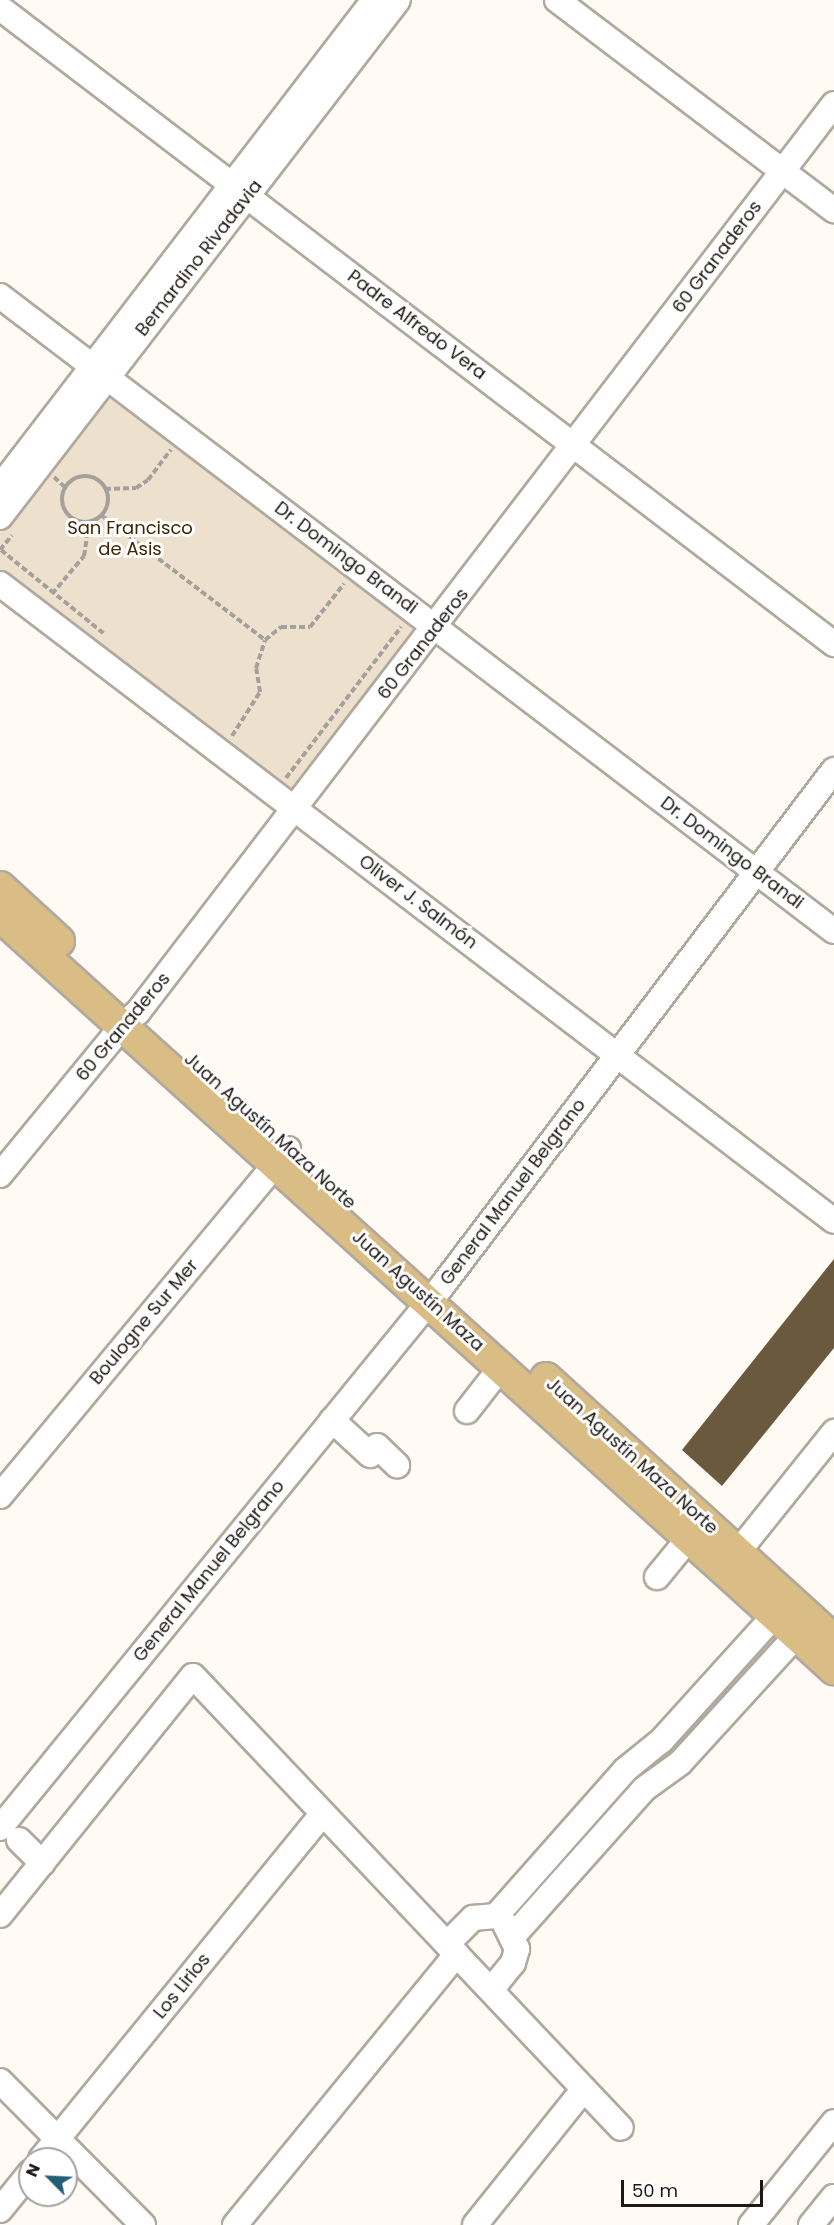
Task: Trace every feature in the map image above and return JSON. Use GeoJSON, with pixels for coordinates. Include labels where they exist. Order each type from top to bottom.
{"type":"FeatureCollection","features":[{"type":"Feature","properties":{"kind":"main road","name":"Juan Agustín Maza Norte"},"geometry":{"type":"LineString","coordinates":[[0,887],[131,1019],[281,1156],[436,1294],[738,1552],[834,1640]]}},
{"type":"Feature","properties":{"kind":"main road"},"geometry":{"type":"LineString","coordinates":[[0,916],[131,1019]]}},
{"type":"Feature","properties":{"kind":"main road","name":"Juan Agustín Maza"},"geometry":{"type":"LineString","coordinates":[[436,1294],[502,1366],[834,1669]]}},
{"type":"Feature","properties":{"kind":"street","name":"Bernardino Rivadavia"},"geometry":{"type":"LineString","coordinates":[[240,190],[374,0]]}},
{"type":"Feature","properties":{"kind":"street","name":"Bernardino Rivadavia"},"geometry":{"type":"LineString","coordinates":[[0,487],[100,372],[240,190],[398,0]]}},
{"type":"Feature","properties":{"kind":"street"},"geometry":{"type":"LineString","coordinates":[[557,0],[834,210]]}},
{"type":"Feature","properties":{"kind":"street","name":"Padre Alfredo Vera"},"geometry":{"type":"LineString","coordinates":[[0,8],[834,644]]}},
{"type":"Feature","properties":{"kind":"street","name":"60 Granaderos"},"geometry":{"type":"LineString","coordinates":[[0,1175],[131,1019],[297,808],[834,104]]}},
{"type":"Feature","properties":{"kind":"street","name":"Dr. Domingo Brandi"},"geometry":{"type":"LineString","coordinates":[[0,296],[834,931]]}},
{"type":"Feature","properties":{"kind":"street","name":"Bernardino Rivadavia"},"geometry":{"type":"LineString","coordinates":[[8,525],[100,372]]}},
{"type":"Feature","properties":{"kind":"street","name":"Oliver J. Salmón"},"geometry":{"type":"LineString","coordinates":[[0,585],[297,808],[834,1221]]}},
{"type":"Feature","properties":{"kind":"street","name":"General Manuel Belgrano"},"geometry":{"type":"LineString","coordinates":[[6,1828],[332,1420],[436,1294],[834,770]]}},
{"type":"Feature","properties":{"kind":"street","name":"Boulogne Sur Mer"},"geometry":{"type":"LineString","coordinates":[[0,1496],[281,1156]]}},
{"type":"Feature","properties":{"kind":"street"},"geometry":{"type":"LineString","coordinates":[[467,1412],[502,1366]]}},
{"type":"Feature","properties":{"kind":"street"},"geometry":{"type":"LineString","coordinates":[[332,1420],[373,1451],[397,1465]]}},
{"type":"Feature","properties":{"kind":"street"},"geometry":{"type":"LineString","coordinates":[[738,1552],[834,1432]]}},
{"type":"Feature","properties":{"kind":"street"},"geometry":{"type":"LineString","coordinates":[[657,1577],[689,1538]]}},
{"type":"Feature","properties":{"kind":"street"},"geometry":{"type":"LineString","coordinates":[[235,2225],[452,1949],[473,1918],[496,1916],[625,1770],[662,1740],[775,1616]]}},
{"type":"Feature","properties":{"kind":"street"},"geometry":{"type":"LineString","coordinates":[[513,1935],[644,1789],[680,1763],[796,1636]]}},
{"type":"Feature","properties":{"kind":"street"},"geometry":{"type":"LineString","coordinates":[[0,1915],[193,1676],[621,2128]]}},
{"type":"Feature","properties":{"kind":"street","name":"Los Lirios"},"geometry":{"type":"LineString","coordinates":[[51,2147],[323,1813]]}},
{"type":"Feature","properties":{"kind":"street"},"geometry":{"type":"LineString","coordinates":[[6,1828],[42,1863]]}},
{"type":"Feature","properties":{"kind":"street"},"geometry":{"type":"LineString","coordinates":[[491,1990],[513,1963],[517,1949],[513,1935],[496,1916]]}},
{"type":"Feature","properties":{"kind":"street"},"geometry":{"type":"LineString","coordinates":[[0,2081],[143,2225]]}},
{"type":"Feature","properties":{"kind":"street"},"geometry":{"type":"LineString","coordinates":[[475,2225],[584,2089]]}},
{"type":"Feature","properties":{"kind":"street"},"geometry":{"type":"LineString","coordinates":[[751,2225],[834,2122]]}},
{"type":"Feature","properties":{"kind":"street"},"geometry":{"type":"LineString","coordinates":[[0,2210],[18,2188]]}},
{"type":"Feature","properties":{"kind":"street"},"geometry":{"type":"LineString","coordinates":[[811,2225],[834,2197]]}},
{"type":"Feature","properties":{"kind":"path"},"geometry":{"type":"LineString","coordinates":[[163,442],[181,456]]}},
{"type":"Feature","properties":{"kind":"path"},"geometry":{"type":"LineString","coordinates":[[105,489],[136,489],[148,480],[172,449]]}},
{"type":"Feature","properties":{"kind":"path"},"geometry":{"type":"LineString","coordinates":[[49,488],[63,469]]}},
{"type":"Feature","properties":{"kind":"path"},"geometry":{"type":"LineString","coordinates":[[86,476],[96,478],[105,489],[107,504],[101,515],[84,523],[74,520],[65,512],[61,501],[66,488],[86,476]]}},
{"type":"Feature","properties":{"kind":"path"},"geometry":{"type":"LineString","coordinates":[[56,479],[66,488]]}},
{"type":"Feature","properties":{"kind":"path"},"geometry":{"type":"LineString","coordinates":[[101,515],[265,640]]}},
{"type":"Feature","properties":{"kind":"path"},"geometry":{"type":"LineString","coordinates":[[53,593],[84,556],[87,538],[84,523]]}},
{"type":"Feature","properties":{"kind":"path"},"geometry":{"type":"LineString","coordinates":[[8,525],[1,550],[106,636]]}},
{"type":"Feature","properties":{"kind":"path"},"geometry":{"type":"LineString","coordinates":[[335,576],[353,590]]}},
{"type":"Feature","properties":{"kind":"path"},"geometry":{"type":"LineString","coordinates":[[230,738],[260,692],[256,668],[265,640],[281,627],[310,627],[344,583]]}},
{"type":"Feature","properties":{"kind":"path"},"geometry":{"type":"LineString","coordinates":[[275,774],[284,782],[402,628],[394,621]]}},
{"type":"Feature","properties":{"kind":"path"},"geometry":{"type":"LineString","coordinates":[[221,731],[239,745]]}},
{"type":"Feature","properties":{"kind":"green space","name":"San Francisco de Asis"},"geometry":{"type":"Polygon","coordinates":[[[107,377],[436,627],[297,808],[0,584],[0,517],[107,377]]]}},
{"type":"Feature","properties":{"kind":"building"},"geometry":{"type":"Polygon","coordinates":[[[834,1259],[834,1348],[722,1486],[682,1450],[834,1259]]]}}]}
